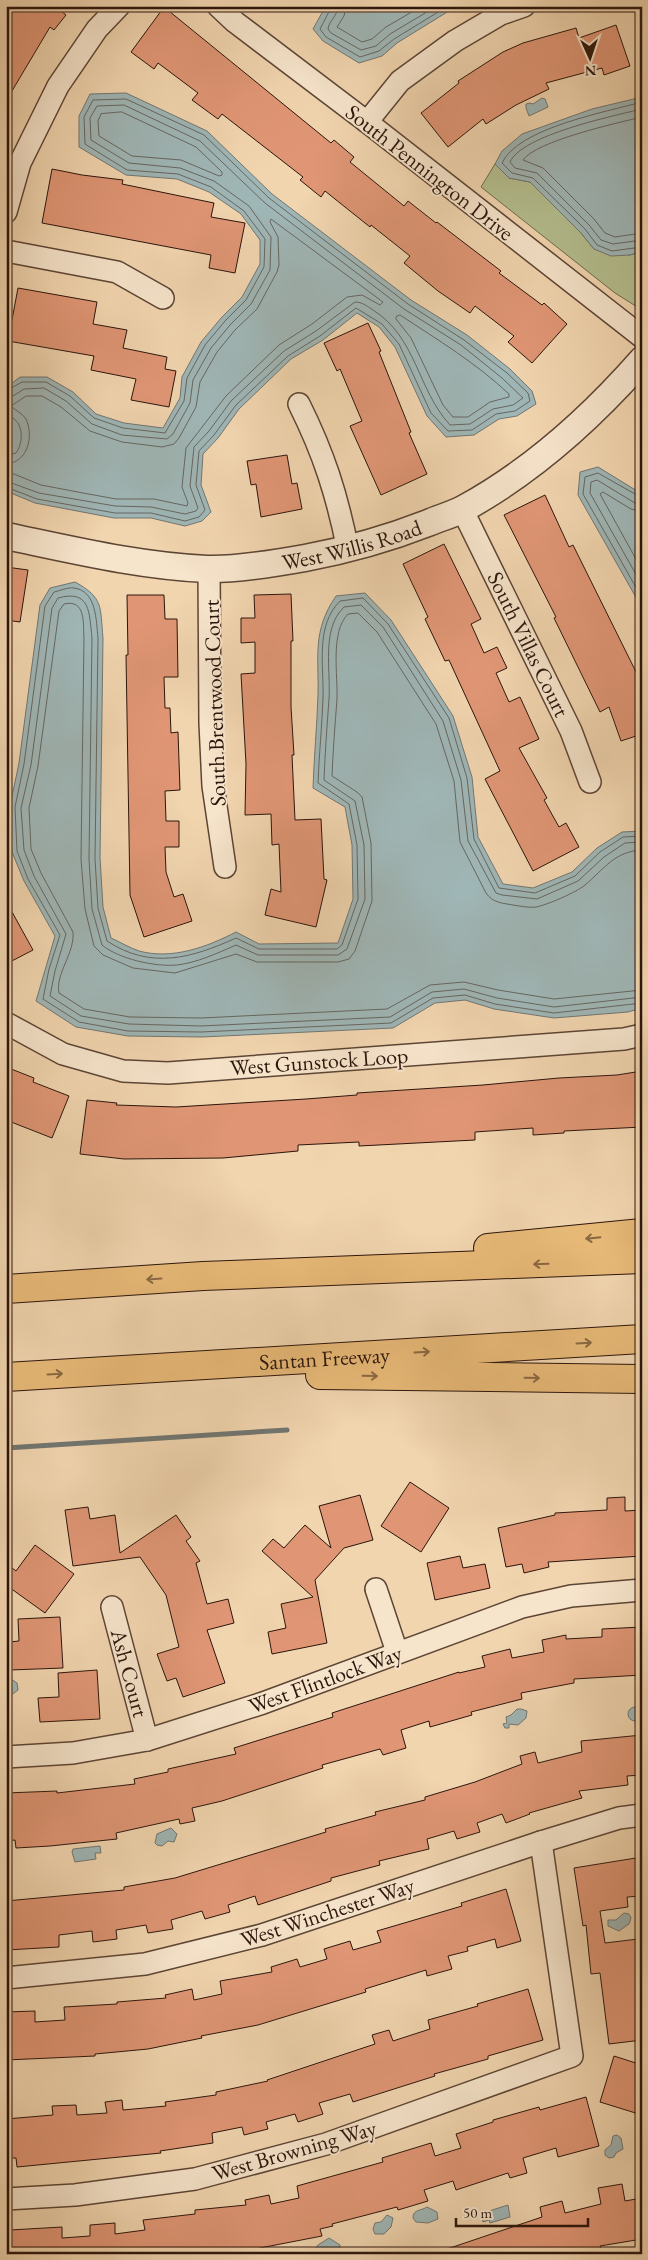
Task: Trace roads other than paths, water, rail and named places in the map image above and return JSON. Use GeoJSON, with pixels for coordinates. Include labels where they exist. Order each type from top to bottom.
{"type":"FeatureCollection","features":[{"type":"Feature","properties":{"kind":"highway"},"geometry":{"type":"LineString","coordinates":[[202,1276],[642,1233]]}},
{"type":"Feature","properties":{"kind":"highway"},"geometry":{"type":"LineString","coordinates":[[6,1289],[202,1276],[642,1259]]}},
{"type":"Feature","properties":{"kind":"highway","name":"Santan Freeway"},"geometry":{"type":"LineString","coordinates":[[6,1376],[642,1339]]}},
{"type":"Feature","properties":{"kind":"highway"},"geometry":{"type":"LineString","coordinates":[[129,1370],[642,1379]]}},
{"type":"Feature","properties":{"kind":"street"},"geometry":{"type":"LineString","coordinates":[[6,212],[20,163],[58,86],[97,28],[119,6]]}},
{"type":"Feature","properties":{"kind":"street","name":"South Pennington Drive"},"geometry":{"type":"LineString","coordinates":[[218,6],[235,22],[367,122],[642,337]]}},
{"type":"Feature","properties":{"kind":"street"},"geometry":{"type":"LineString","coordinates":[[367,122],[400,80],[455,41],[501,14],[524,6]]}},
{"type":"Feature","properties":{"kind":"street"},"geometry":{"type":"LineString","coordinates":[[6,251],[117,272],[163,298]]}},
{"type":"Feature","properties":{"kind":"street","name":"West Willis Road"},"geometry":{"type":"LineString","coordinates":[[6,536],[140,564],[209,569],[283,562],[348,550],[388,538],[462,509],[512,478],[562,440],[610,397],[642,360]]}},
{"type":"Feature","properties":{"kind":"street"},"geometry":{"type":"LineString","coordinates":[[299,404],[320,446],[339,504],[348,550]]}},
{"type":"Feature","properties":{"kind":"street","name":"South Villas Court"},"geometry":{"type":"LineString","coordinates":[[462,509],[572,731],[590,782]]}},
{"type":"Feature","properties":{"kind":"street","name":"South Brentwood Court"},"geometry":{"type":"LineString","coordinates":[[209,569],[212,777],[225,867]]}},
{"type":"Feature","properties":{"kind":"street","name":"West Gunstock Loop"},"geometry":{"type":"LineString","coordinates":[[6,1023],[63,1054],[123,1071],[168,1073],[624,1039],[642,1035]]}},
{"type":"Feature","properties":{"kind":"street"},"geometry":{"type":"LineString","coordinates":[[376,1590],[397,1652]]}},
{"type":"Feature","properties":{"kind":"street","name":"West Flintlock Way"},"geometry":{"type":"LineString","coordinates":[[6,1757],[73,1753],[147,1740],[263,1703],[522,1607],[571,1596],[642,1590]]}},
{"type":"Feature","properties":{"kind":"street","name":"Ash Court"},"geometry":{"type":"LineString","coordinates":[[112,1607],[147,1740]]}},
{"type":"Feature","properties":{"kind":"street","name":"West Winchester Way"},"geometry":{"type":"LineString","coordinates":[[6,1978],[145,1964],[244,1939],[541,1842],[619,1818],[642,1815]]}},
{"type":"Feature","properties":{"kind":"street","name":"West Browning Way"},"geometry":{"type":"LineString","coordinates":[[6,2199],[75,2195],[194,2179],[326,2144],[572,2056],[541,1842]]}},
{"type":"Feature","properties":{"kind":"water"},"geometry":{"type":"Polygon","coordinates":[[[330,6],[457,6],[397,43],[382,56],[359,63],[323,41],[313,29],[323,11],[330,6]]]}},
{"type":"Feature","properties":{"kind":"water"},"geometry":{"type":"Polygon","coordinates":[[[126,93],[207,131],[272,194],[411,300],[467,335],[510,369],[532,391],[536,404],[517,416],[499,419],[474,435],[446,437],[427,416],[395,347],[379,327],[357,313],[323,340],[291,359],[239,409],[218,438],[203,454],[201,485],[211,512],[202,521],[185,526],[151,518],[114,518],[35,503],[6,491],[6,453],[9,441],[7,387],[20,377],[47,377],[73,392],[96,414],[124,423],[163,428],[180,398],[182,377],[201,342],[242,297],[260,264],[260,240],[241,214],[209,192],[177,179],[126,175],[79,147],[79,116],[90,94],[126,93]]]}},
{"type":"Feature","properties":{"kind":"water"},"geometry":{"type":"Polygon","coordinates":[[[642,97],[642,251],[630,255],[611,256],[594,249],[581,233],[530,182],[509,178],[495,164],[502,151],[522,134],[592,109],[642,97]]]}},
{"type":"Feature","properties":{"kind":"water"},"geometry":{"type":"Polygon","coordinates":[[[542,98],[545,99],[548,107],[529,116],[526,104],[533,104],[542,98]]]}},
{"type":"Feature","properties":{"kind":"water"},"geometry":{"type":"Polygon","coordinates":[[[598,467],[642,494],[642,608],[578,495],[580,472],[598,467]]]}},
{"type":"Feature","properties":{"kind":"water"},"geometry":{"type":"Polygon","coordinates":[[[75,582],[91,593],[96,599],[99,604],[101,618],[103,638],[100,858],[103,907],[111,938],[139,951],[164,954],[189,951],[213,943],[236,932],[259,944],[338,943],[353,899],[352,845],[345,807],[313,788],[318,695],[318,644],[323,621],[336,596],[365,593],[391,620],[453,716],[472,777],[478,837],[503,884],[533,888],[572,872],[597,848],[622,832],[642,831],[642,1008],[628,1012],[554,1018],[494,1009],[465,1000],[435,1003],[393,1028],[202,1037],[128,1036],[76,1027],[36,1001],[55,936],[24,881],[12,852],[10,806],[19,763],[40,605],[50,588],[75,582]]]}},
{"type":"Feature","properties":{"kind":"water"},"geometry":{"type":"Polygon","coordinates":[[[11,1679],[17,1683],[18,1690],[6,1699],[6,1680],[11,1679]]]}},
{"type":"Feature","properties":{"kind":"water"},"geometry":{"type":"Polygon","coordinates":[[[635,1707],[640,1709],[642,1714],[640,1719],[635,1721],[630,1719],[628,1714],[630,1709],[635,1707]]]}},
{"type":"Feature","properties":{"kind":"water"},"geometry":{"type":"Polygon","coordinates":[[[517,1709],[527,1711],[526,1718],[518,1725],[509,1724],[509,1728],[505,1728],[503,1724],[507,1723],[506,1717],[517,1709]]]}},
{"type":"Feature","properties":{"kind":"water"},"geometry":{"type":"Polygon","coordinates":[[[171,1828],[177,1834],[174,1842],[168,1841],[162,1846],[157,1845],[155,1843],[157,1834],[171,1828]]]}},
{"type":"Feature","properties":{"kind":"water"},"geometry":{"type":"Polygon","coordinates":[[[100,1846],[101,1853],[95,1853],[96,1859],[75,1862],[73,1849],[100,1846]]]}},
{"type":"Feature","properties":{"kind":"water"},"geometry":{"type":"Polygon","coordinates":[[[624,1913],[629,1914],[631,1918],[629,1924],[619,1931],[608,1926],[608,1920],[616,1920],[624,1913]]]}},
{"type":"Feature","properties":{"kind":"water"},"geometry":{"type":"Polygon","coordinates":[[[617,2135],[621,2138],[623,2149],[616,2153],[614,2157],[609,2158],[605,2155],[605,2150],[611,2145],[613,2136],[617,2135]]]}},
{"type":"Feature","properties":{"kind":"water"},"geometry":{"type":"Polygon","coordinates":[[[508,2205],[510,2217],[490,2223],[489,2220],[483,2222],[482,2217],[487,2215],[486,2212],[508,2205]]]}},
{"type":"Feature","properties":{"kind":"water"},"geometry":{"type":"Polygon","coordinates":[[[427,2207],[437,2212],[438,2219],[428,2223],[416,2222],[413,2218],[414,2213],[427,2207]]]}},
{"type":"Feature","properties":{"kind":"water"},"geometry":{"type":"Polygon","coordinates":[[[387,2215],[393,2218],[391,2227],[384,2234],[375,2234],[373,2229],[375,2223],[381,2222],[387,2215]]]}},
{"type":"Feature","properties":{"kind":"water"},"geometry":{"type":"Polygon","coordinates":[[[329,2238],[340,2245],[340,2249],[335,2253],[328,2251],[326,2254],[316,2254],[315,2249],[318,2245],[329,2238]]]}},
{"type":"Feature","properties":{"kind":"waterway"},"geometry":{"type":"LineString","coordinates":[[6,1448],[287,1430]]}}]}
